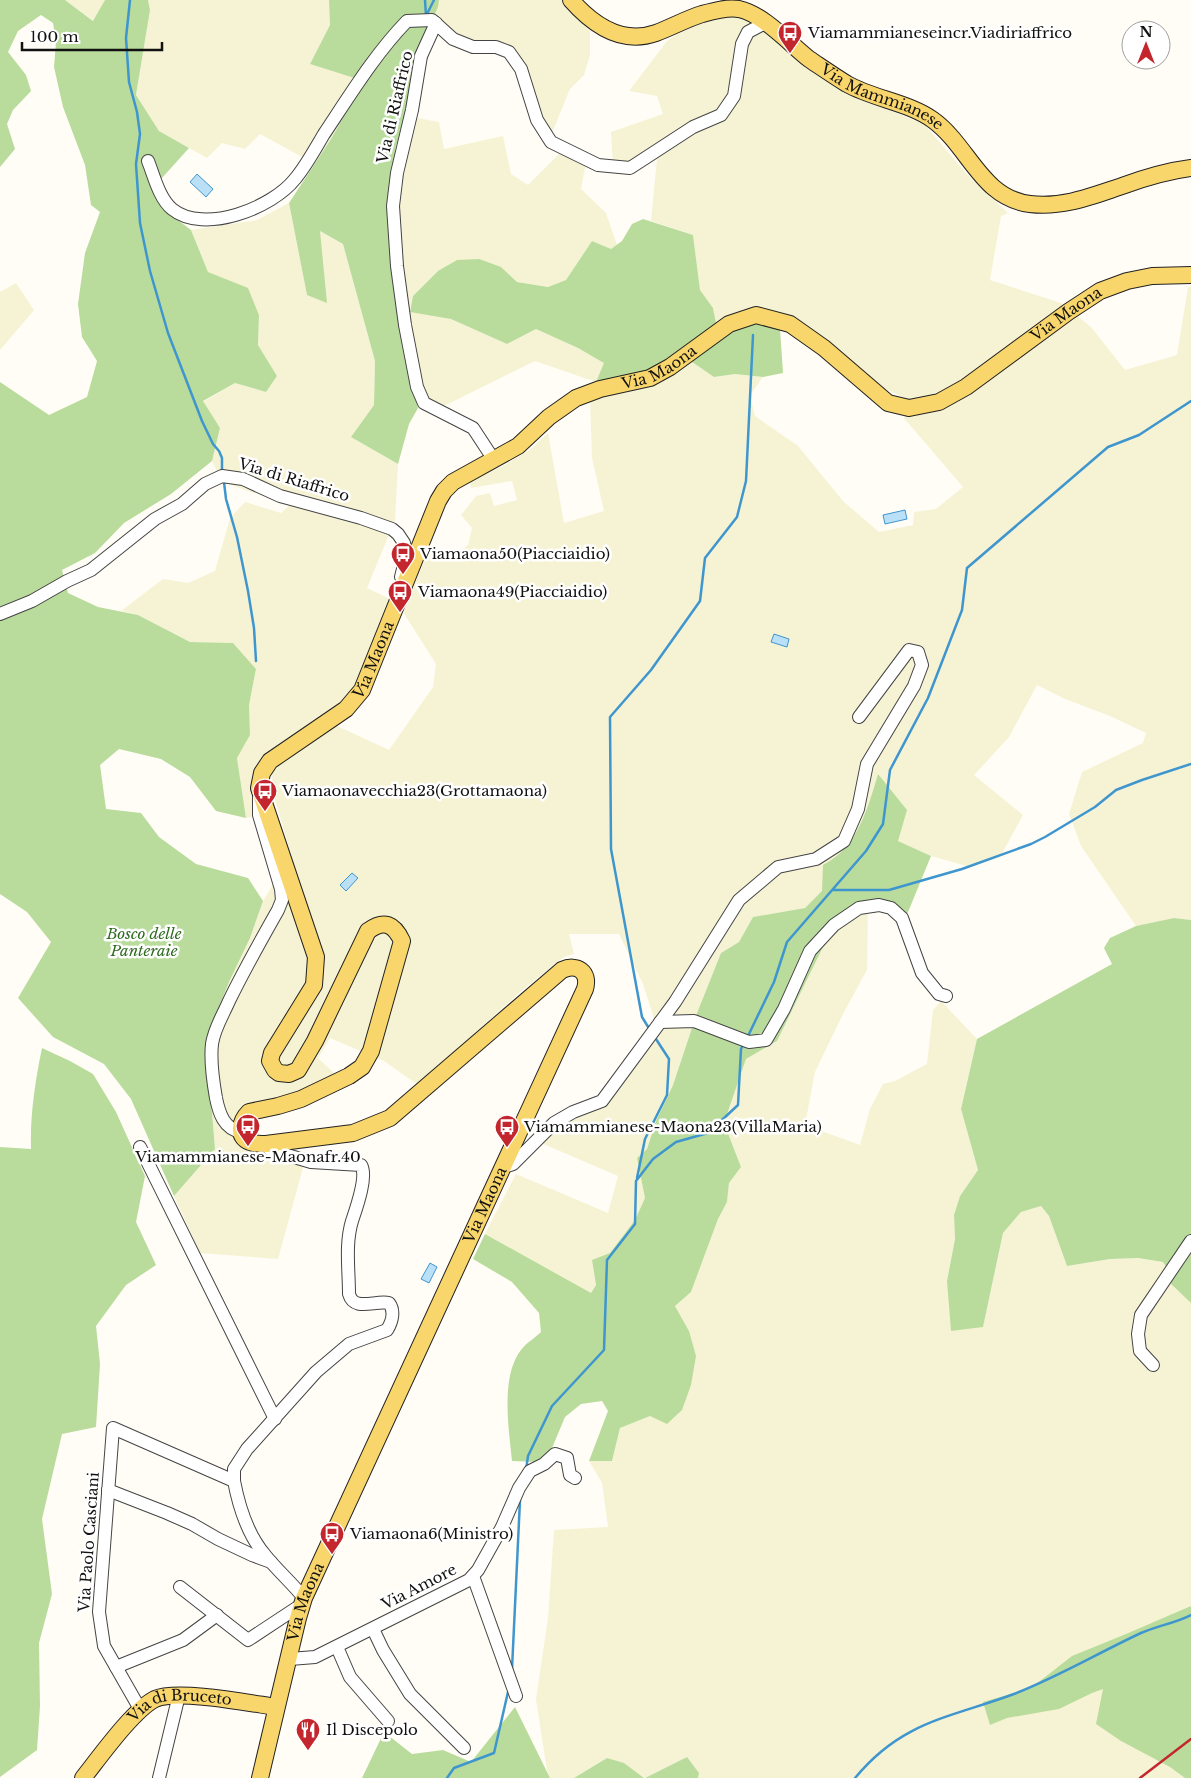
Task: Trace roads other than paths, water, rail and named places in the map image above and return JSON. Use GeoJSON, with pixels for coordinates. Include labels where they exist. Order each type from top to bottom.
{"type":"FeatureCollection","features":[{"type":"Feature","properties":{"kind":"main road","name":"Via Mammianese"},"geometry":{"type":"LineString","coordinates":[[571,0],[580,10],[607,31],[621,36],[638,37],[655,33],[716,10],[738,9],[751,14],[845,83],[864,93],[923,113],[932,119],[944,128],[988,184],[1000,193],[1019,201],[1045,205],[1061,204],[1087,198],[1151,176],[1191,168]]}},
{"type":"Feature","properties":{"kind":"main road","name":"Via Maona"},"geometry":{"type":"LineString","coordinates":[[260,788],[262,773],[270,761],[346,709],[362,690],[438,501],[444,491],[453,482],[518,446],[549,417],[576,398],[600,389],[650,378],[670,367],[729,324],[756,315],[790,324],[824,348],[888,403],[909,408],[939,402],[966,387],[1068,312],[1100,291],[1146,276],[1191,275]]}},
{"type":"Feature","properties":{"kind":"main road"},"geometry":{"type":"LineString","coordinates":[[241,1132],[242,1121],[249,1112],[301,1100],[349,1076],[362,1067],[371,1051],[402,941],[392,926],[382,923],[368,931],[315,1041],[298,1070],[289,1074],[279,1073],[275,1070],[270,1061],[272,1053],[314,985],[316,957],[260,788]]}},
{"type":"Feature","properties":{"kind":"main road","name":"Via Maona"},"geometry":{"type":"LineString","coordinates":[[241,1132],[249,1142],[266,1144],[353,1133],[390,1118],[562,970],[577,967],[585,974],[586,989],[303,1601],[260,1778]]}},
{"type":"Feature","properties":{"kind":"main road","name":"Via di Bruceto"},"geometry":{"type":"LineString","coordinates":[[83,1778],[140,1709],[157,1698],[179,1694],[276,1707]]}},
{"type":"Feature","properties":{"kind":"street","name":"Via di Riaffrico"},"geometry":{"type":"LineString","coordinates":[[148,161],[160,193],[171,208],[185,216],[206,220],[226,218],[268,202],[294,180],[364,74],[407,21],[432,20],[436,23],[421,56],[412,110],[397,173],[393,206],[398,276],[406,334],[417,387],[424,403],[473,428],[494,460]]}},
{"type":"Feature","properties":{"kind":"street"},"geometry":{"type":"LineString","coordinates":[[436,23],[453,39],[474,47],[496,47],[509,52],[521,69],[537,120],[551,142],[598,165],[630,168],[693,127],[721,115],[734,96],[742,44],[748,32],[765,23]]}},
{"type":"Feature","properties":{"kind":"street","name":"Via di Riaffrico"},"geometry":{"type":"LineString","coordinates":[[0,614],[32,601],[91,570],[155,519],[182,504],[205,484],[222,476],[243,479],[280,496],[361,518],[392,529],[404,542],[406,552],[398,587],[398,599]]}},
{"type":"Feature","properties":{"kind":"street"},"geometry":{"type":"LineString","coordinates":[[504,1167],[513,1164],[554,1123],[573,1112],[602,1101],[675,1002],[739,900],[778,867],[816,859],[844,841],[858,809],[867,764],[914,686],[922,665],[918,652],[909,650],[859,717]]}},
{"type":"Feature","properties":{"kind":"street","name":"Via Maona"},"geometry":{"type":"LineString","coordinates":[[241,1132],[232,1131],[218,1111],[212,1075],[212,1044],[217,1025],[282,900],[281,889],[259,815],[260,788]]}},
{"type":"Feature","properties":{"kind":"street"},"geometry":{"type":"LineString","coordinates":[[660,1022],[694,1021],[749,1042],[766,1040],[784,1009],[810,951],[834,925],[850,914],[859,908],[879,904],[891,908],[902,918],[922,974],[939,994],[946,996]]}},
{"type":"Feature","properties":{"kind":"street"},"geometry":{"type":"LineString","coordinates":[[180,1587],[248,1640],[303,1601],[264,1555],[249,1531],[238,1502],[234,1469],[247,1449],[316,1372],[349,1344],[387,1330],[392,1320],[392,1310],[386,1302],[353,1303],[349,1294],[348,1232],[358,1202],[364,1172],[361,1165],[312,1162],[270,1150],[266,1144]]}},
{"type":"Feature","properties":{"kind":"street"},"geometry":{"type":"LineString","coordinates":[[140,1147],[275,1418]]}},
{"type":"Feature","properties":{"kind":"street"},"geometry":{"type":"LineString","coordinates":[[1153,1364],[1140,1351],[1138,1334],[1140,1315],[1191,1240]]}},
{"type":"Feature","properties":{"kind":"street","name":"Via Paolo Casciani"},"geometry":{"type":"LineString","coordinates":[[140,1709],[104,1646],[99,1612],[113,1428],[234,1481]]}},
{"type":"Feature","properties":{"kind":"street","name":"Via Amore"},"geometry":{"type":"LineString","coordinates":[[290,1659],[315,1657],[469,1580],[488,1553],[519,1488],[530,1471],[544,1464],[555,1454],[567,1458],[570,1474],[575,1478]]}},
{"type":"Feature","properties":{"kind":"street"},"geometry":{"type":"LineString","coordinates":[[108,1490],[168,1513],[235,1547],[271,1562]]}},
{"type":"Feature","properties":{"kind":"street"},"geometry":{"type":"LineString","coordinates":[[473,1576],[516,1696]]}},
{"type":"Feature","properties":{"kind":"street"},"geometry":{"type":"LineString","coordinates":[[116,1667],[183,1640],[217,1615]]}},
{"type":"Feature","properties":{"kind":"street"},"geometry":{"type":"LineString","coordinates":[[372,1629],[410,1694],[464,1748]]}},
{"type":"Feature","properties":{"kind":"street"},"geometry":{"type":"LineString","coordinates":[[336,1647],[350,1677],[388,1722]]}},
{"type":"Feature","properties":{"kind":"street"},"geometry":{"type":"LineString","coordinates":[[159,1778],[179,1694]]}},
{"type":"Feature","properties":{"kind":"water"},"geometry":{"type":"Polygon","coordinates":[[[197,174],[213,189],[206,197],[190,182],[197,174]]]}},
{"type":"Feature","properties":{"kind":"water"},"geometry":{"type":"Polygon","coordinates":[[[905,510],[907,519],[885,524],[883,515],[905,510]]]}},
{"type":"Feature","properties":{"kind":"water"},"geometry":{"type":"Polygon","coordinates":[[[774,634],[789,639],[787,647],[771,642],[774,634]]]}},
{"type":"Feature","properties":{"kind":"water"},"geometry":{"type":"Polygon","coordinates":[[[352,873],[358,878],[346,891],[340,885],[352,873]]]}},
{"type":"Feature","properties":{"kind":"water"},"geometry":{"type":"Polygon","coordinates":[[[430,1263],[437,1267],[429,1283],[421,1279],[430,1263]]]}},
{"type":"Feature","properties":{"kind":"waterway"},"geometry":{"type":"LineString","coordinates":[[130,0],[126,38],[129,82],[137,112],[140,134],[136,164],[140,223],[150,271],[168,333],[202,421],[222,458],[222,471]]}},
{"type":"Feature","properties":{"kind":"waterway"},"geometry":{"type":"LineString","coordinates":[[425,0],[426,16]]}},
{"type":"Feature","properties":{"kind":"waterway"},"geometry":{"type":"LineString","coordinates":[[426,16],[434,0]]}},
{"type":"Feature","properties":{"kind":"waterway"},"geometry":{"type":"LineString","coordinates":[[650,1030],[642,1017],[611,849],[610,717],[651,670],[700,601],[705,558],[737,517],[746,481],[753,335]]}},
{"type":"Feature","properties":{"kind":"waterway"},"geometry":{"type":"LineString","coordinates":[[748,1036],[774,982],[787,942],[866,851],[883,824],[890,770],[928,698],[962,610],[967,568],[1108,447],[1139,435],[1191,401]]}},
{"type":"Feature","properties":{"kind":"waterway"},"geometry":{"type":"LineString","coordinates":[[224,482],[226,499],[237,537],[248,591],[254,628],[256,661]]}},
{"type":"Feature","properties":{"kind":"waterway"},"geometry":{"type":"LineString","coordinates":[[833,890],[889,890],[962,869],[1045,837],[1095,807],[1116,790],[1191,764]]}},
{"type":"Feature","properties":{"kind":"waterway"},"geometry":{"type":"LineString","coordinates":[[637,1178],[645,1139],[667,1095],[669,1059],[654,1036]]}},
{"type":"Feature","properties":{"kind":"waterway"},"geometry":{"type":"LineString","coordinates":[[526,1470],[528,1456],[552,1406],[604,1350],[607,1260],[635,1224],[636,1181],[653,1159],[676,1142],[708,1133],[738,1105],[741,1049],[744,1043]]}},
{"type":"Feature","properties":{"kind":"waterway"},"geometry":{"type":"LineString","coordinates":[[512,1669],[520,1500]]}},
{"type":"Feature","properties":{"kind":"waterway"},"geometry":{"type":"LineString","coordinates":[[855,1778],[873,1759],[891,1744],[909,1733],[948,1716],[1014,1694],[1062,1673],[1141,1633],[1191,1615]]}},
{"type":"Feature","properties":{"kind":"waterway"},"geometry":{"type":"LineString","coordinates":[[447,1778],[454,1768],[494,1753],[508,1692]]}},
{"type":"Feature","properties":{"kind":"railway"},"geometry":{"type":"LineString","coordinates":[[1140,1778],[1191,1739]]}},
{"type":"Feature","properties":{"kind":"place","name":"Viamammianeseincr.Viadiriaffrico"},"geometry":{"type":"Point","coordinates":[790,54]}},
{"type":"Feature","properties":{"kind":"place","name":"Viamaona50(Piacciaidio)"},"geometry":{"type":"Point","coordinates":[403,575]}},
{"type":"Feature","properties":{"kind":"place","name":"Viamaona49(Piacciaidio)"},"geometry":{"type":"Point","coordinates":[400,613]}},
{"type":"Feature","properties":{"kind":"place","name":"Viamaonavecchia23(Grottamaona)"},"geometry":{"type":"Point","coordinates":[265,812]}},
{"type":"Feature","properties":{"kind":"place","name":"Viamammianese-Maonafr.40"},"geometry":{"type":"Point","coordinates":[248,1147]}},
{"type":"Feature","properties":{"kind":"place","name":"Viamammianese-Maona23(VillaMaria)"},"geometry":{"type":"Point","coordinates":[507,1148]}},
{"type":"Feature","properties":{"kind":"place","name":"Viamaona6(Ministro)"},"geometry":{"type":"Point","coordinates":[332,1555]}},
{"type":"Feature","properties":{"kind":"place","name":"Il Discepolo"},"geometry":{"type":"Point","coordinates":[308,1751]}},
{"type":"Feature","properties":{"kind":"park label","name":"Bosco delle Panteraie"},"geometry":{"type":"Point","coordinates":[144,942]}}]}
